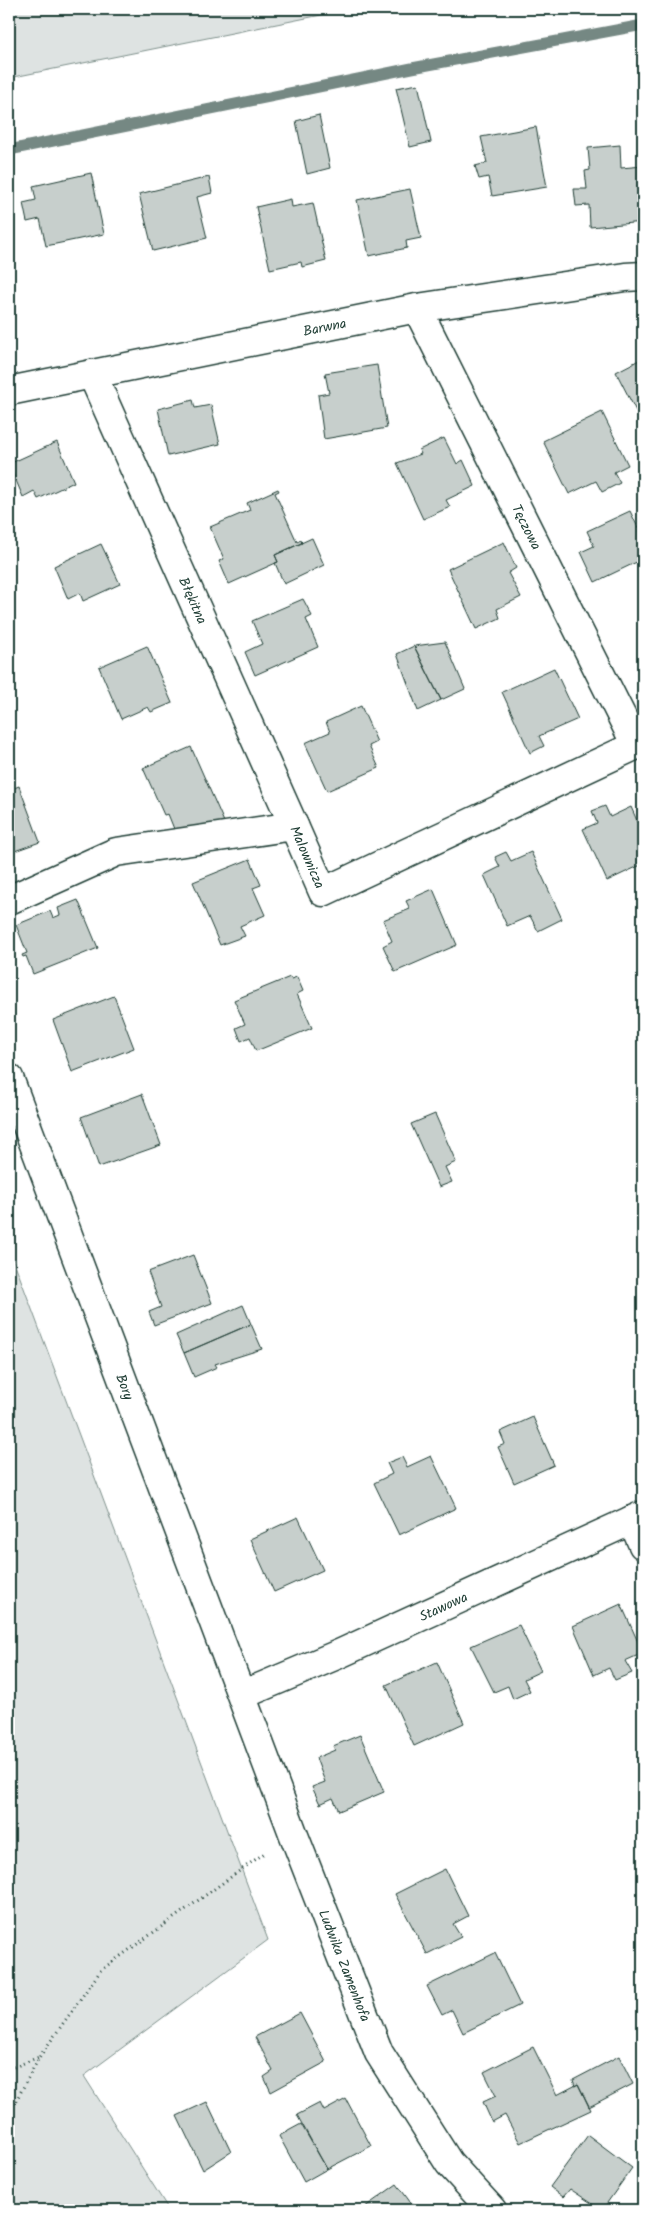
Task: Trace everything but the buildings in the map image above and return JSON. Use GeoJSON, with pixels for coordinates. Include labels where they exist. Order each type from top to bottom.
{"type":"FeatureCollection","features":[{"type":"Feature","properties":{"kind":"street","name":"Barwna"},"geometry":{"type":"LineString","coordinates":[[9,391],[417,308],[625,277],[643,276]]}},
{"type":"Feature","properties":{"kind":"street","name":"Tęczowa"},"geometry":{"type":"LineString","coordinates":[[417,308],[639,744]]}},
{"type":"Feature","properties":{"kind":"street","name":"Błękitna"},"geometry":{"type":"LineString","coordinates":[[92,374],[294,826]]}},
{"type":"Feature","properties":{"kind":"street","name":"Malownicza"},"geometry":{"type":"LineString","coordinates":[[9,900],[116,852],[294,826],[323,892],[639,744]]}},
{"type":"Feature","properties":{"kind":"street","name":"Bory"},"geometry":{"type":"LineString","coordinates":[[9,1078],[242,1695]]}},
{"type":"Feature","properties":{"kind":"street","name":"Stawowa"},"geometry":{"type":"LineString","coordinates":[[242,1695],[339,1654],[638,1518]]}},
{"type":"Feature","properties":{"kind":"street"},"geometry":{"type":"LineString","coordinates":[[638,1518],[643,1545]]}},
{"type":"Feature","properties":{"kind":"street","name":"Ludwika Zamenhofa"},"geometry":{"type":"LineString","coordinates":[[242,1695],[293,1833],[379,2053],[449,2163],[492,2210]]}},
{"type":"Feature","properties":{"kind":"path"},"geometry":{"type":"LineString","coordinates":[[9,2114],[40,2056],[101,1970],[293,1833]]}},
{"type":"Feature","properties":{"kind":"path"},"geometry":{"type":"LineString","coordinates":[[9,2070],[40,2056]]}},
{"type":"Feature","properties":{"kind":"shaded area"},"geometry":{"type":"Polygon","coordinates":[[[9,9],[351,9],[9,78],[9,9]]]}},
{"type":"Feature","properties":{"kind":"shaded area"},"geometry":{"type":"Polygon","coordinates":[[[9,1248],[268,1940],[84,2076],[169,2210],[9,2210],[9,1248]]]}},
{"type":"Feature","properties":{"kind":"waterway"},"geometry":{"type":"LineString","coordinates":[[9,150],[412,68],[643,25]]}}]}
